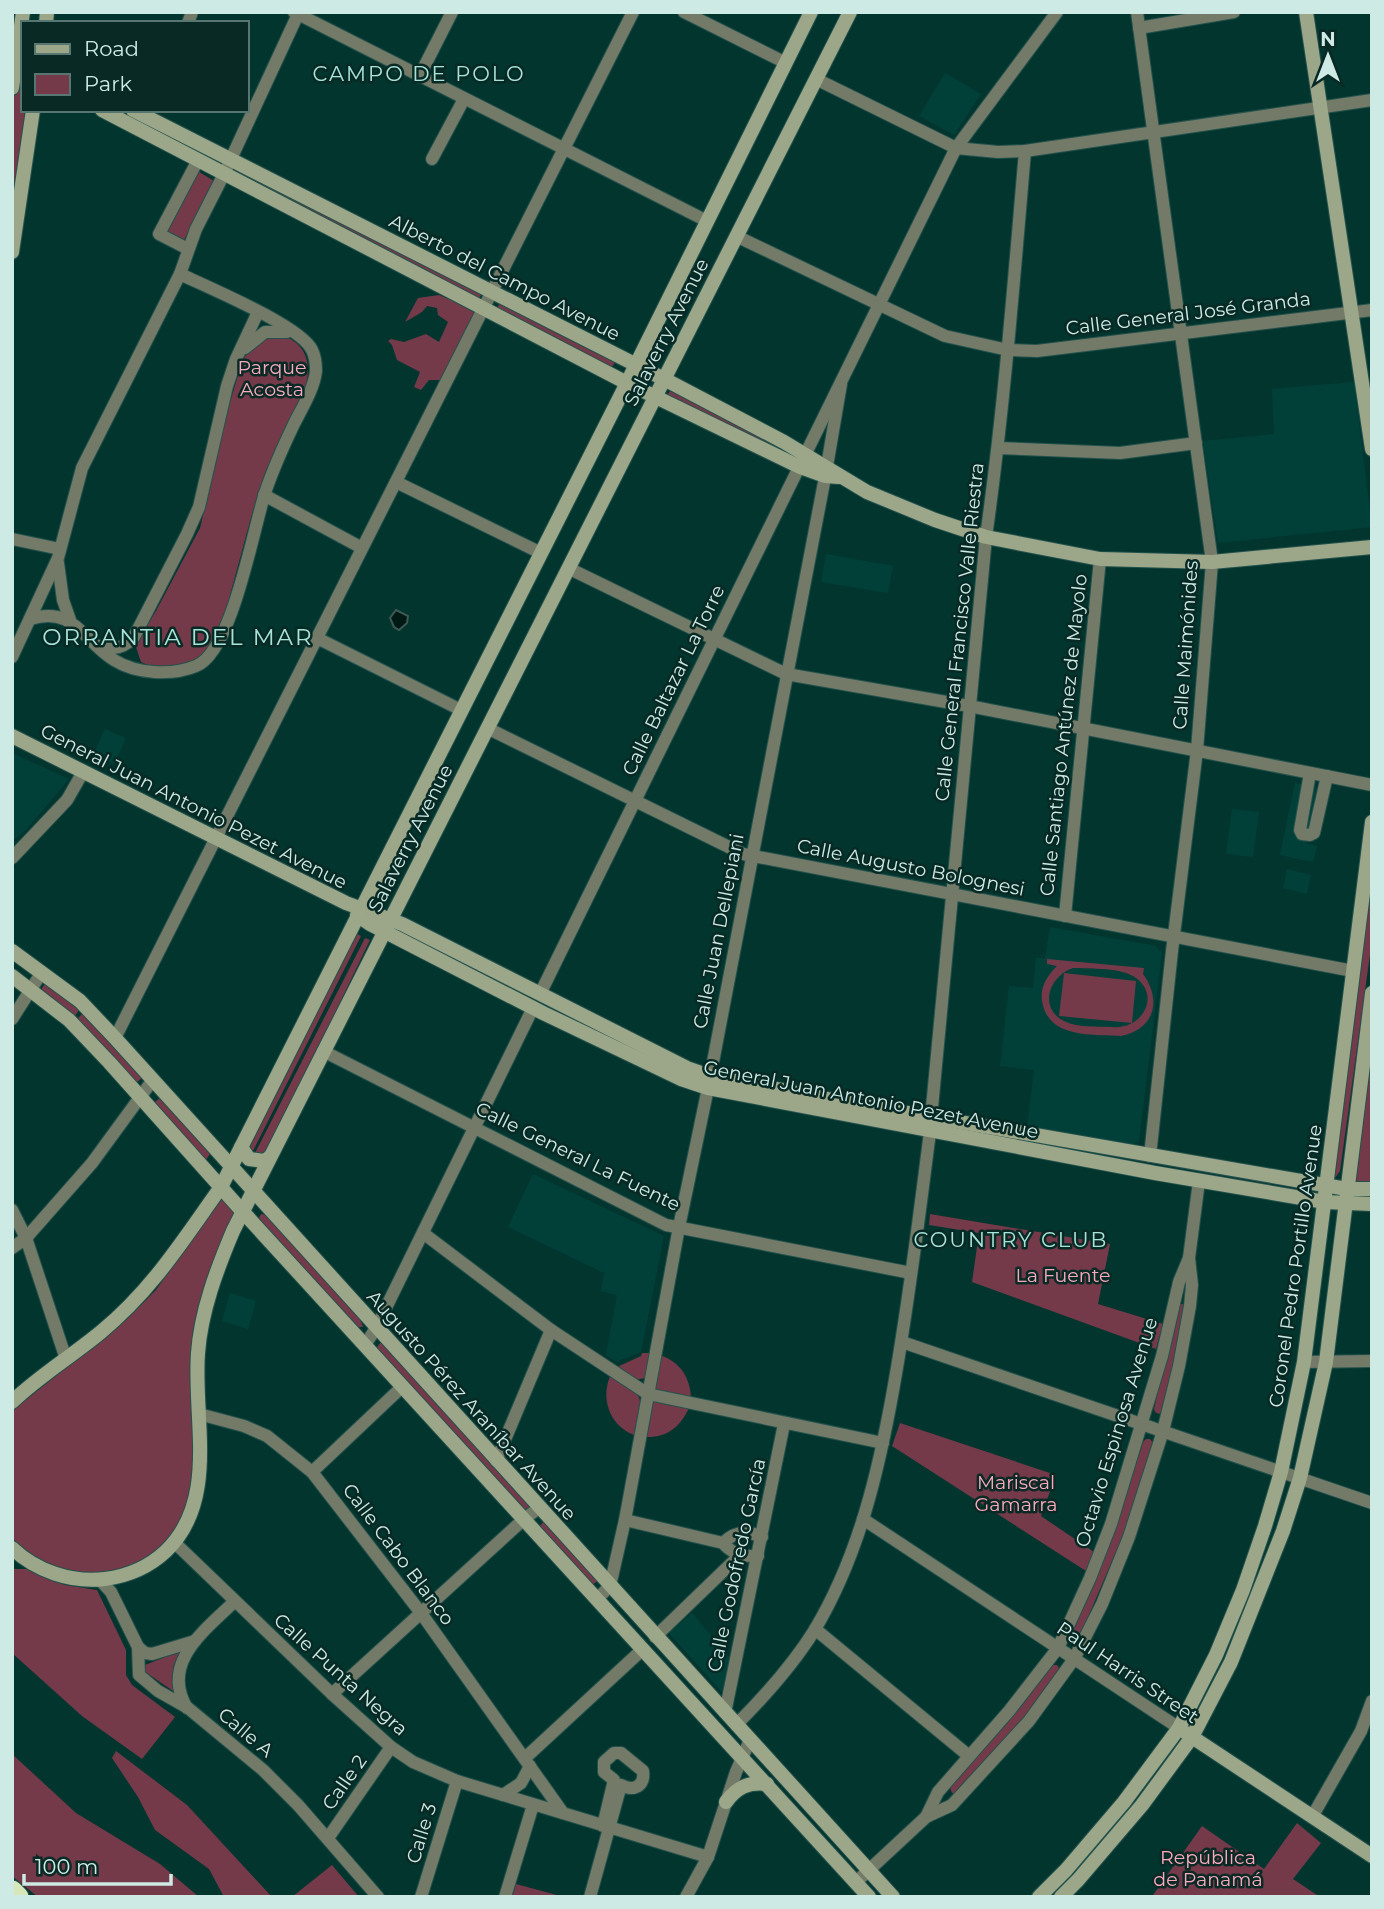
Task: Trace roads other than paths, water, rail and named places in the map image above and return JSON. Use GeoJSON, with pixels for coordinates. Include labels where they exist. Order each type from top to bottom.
{"type":"FeatureCollection","features":[{"type":"Feature","properties":{"kind":"highway"},"geometry":{"type":"LineString","coordinates":[[12,1891],[18,1897]]}},
{"type":"Feature","properties":{"kind":"main road","name":"Salaverry Avenue"},"geometry":{"type":"LineString","coordinates":[[12,1402],[102,1331],[141,1295],[170,1262],[221,1186],[627,383],[811,12]]}},
{"type":"Feature","properties":{"kind":"main road","name":"Salaverry Avenue"},"geometry":{"type":"LineString","coordinates":[[12,1548],[31,1563],[65,1576],[106,1583],[159,1558],[175,1543],[189,1520],[197,1496],[198,1353],[206,1309],[222,1256],[323,1051],[850,12]]}},
{"type":"Feature","properties":{"kind":"main road"},"geometry":{"type":"LineString","coordinates":[[1306,12],[1372,449]]}},
{"type":"Feature","properties":{"kind":"main road"},"geometry":{"type":"LineString","coordinates":[[12,88],[21,42]]}},
{"type":"Feature","properties":{"kind":"main road"},"geometry":{"type":"LineString","coordinates":[[12,252],[15,214],[33,112]]}},
{"type":"Feature","properties":{"kind":"main road"},"geometry":{"type":"LineString","coordinates":[[111,112],[149,120]]}},
{"type":"Feature","properties":{"kind":"main road","name":"Alberto del Campo Avenue"},"geometry":{"type":"LineString","coordinates":[[149,120],[664,379],[803,461]]}},
{"type":"Feature","properties":{"kind":"main road","name":"Alberto del Campo Avenue"},"geometry":{"type":"LineString","coordinates":[[149,120],[198,160],[655,397],[830,473],[867,492],[986,537],[1100,559],[1212,562],[1372,547]]}},
{"type":"Feature","properties":{"kind":"main road","name":"General Juan Antonio Pezet Avenue"},"geometry":{"type":"LineString","coordinates":[[12,736],[358,912],[540,994],[687,1068],[709,1082]]}},
{"type":"Feature","properties":{"kind":"main road","name":"Coronel Pedro Portillo Avenue"},"geometry":{"type":"LineString","coordinates":[[1039,1897],[1066,1870],[1124,1802],[1179,1728],[1216,1655],[1243,1590],[1265,1526],[1281,1472],[1304,1362],[1372,822]]}},
{"type":"Feature","properties":{"kind":"main road","name":"General Juan Antonio Pezet Avenue"},"geometry":{"type":"LineString","coordinates":[[387,925],[533,1008],[681,1079],[709,1082],[930,1125],[1199,1181],[1325,1202],[1372,1204]]}},
{"type":"Feature","properties":{"kind":"main road","name":"Augusto Pérez Araníbar Avenue"},"geometry":{"type":"LineString","coordinates":[[12,951],[80,1001],[115,1038],[152,1082],[893,1897]]}},
{"type":"Feature","properties":{"kind":"main road","name":"Augusto Pérez Araníbar Avenue"},"geometry":{"type":"LineString","coordinates":[[12,976],[69,1020],[869,1897]]}},
{"type":"Feature","properties":{"kind":"main road","name":"Coronel Pedro Portillo Avenue"},"geometry":{"type":"LineString","coordinates":[[1061,1897],[1142,1805],[1192,1737],[1231,1662],[1259,1597],[1300,1478],[1326,1362],[1372,993]]}},
{"type":"Feature","properties":{"kind":"main road","name":"General Juan Antonio Pezet Avenue"},"geometry":{"type":"LineString","coordinates":[[930,1125],[1150,1156],[1347,1189],[1372,1189]]}},
{"type":"Feature","properties":{"kind":"main road"},"geometry":{"type":"LineString","coordinates":[[241,1147],[243,1154],[249,1159],[264,1161],[270,1157]]}},
{"type":"Feature","properties":{"kind":"main road"},"geometry":{"type":"LineString","coordinates":[[455,1443],[468,1430]]}},
{"type":"Feature","properties":{"kind":"main road","name":"Paul Harris Street"},"geometry":{"type":"LineString","coordinates":[[1179,1728],[1372,1856]]}},
{"type":"Feature","properties":{"kind":"main road"},"geometry":{"type":"LineString","coordinates":[[726,1802],[743,1786],[767,1784]]}},
{"type":"Feature","properties":{"kind":"street"},"geometry":{"type":"LineString","coordinates":[[419,77],[452,12]]}},
{"type":"Feature","properties":{"kind":"street"},"geometry":{"type":"LineString","coordinates":[[115,1038],[633,12]]}},
{"type":"Feature","properties":{"kind":"street"},"geometry":{"type":"LineString","coordinates":[[684,12],[786,63]]}},
{"type":"Feature","properties":{"kind":"street","name":"Calle Baltazar La Torre"},"geometry":{"type":"LineString","coordinates":[[540,994],[956,148],[1057,12]]}},
{"type":"Feature","properties":{"kind":"street","name":"Calle Maimónides"},"geometry":{"type":"LineString","coordinates":[[1137,12],[1212,562],[1197,750],[1173,936],[1150,1156]]}},
{"type":"Feature","properties":{"kind":"street"},"geometry":{"type":"LineString","coordinates":[[1139,28],[1234,12]]}},
{"type":"Feature","properties":{"kind":"street"},"geometry":{"type":"LineString","coordinates":[[12,657],[59,553],[82,468],[180,274],[188,249],[297,13],[708,221]]}},
{"type":"Feature","properties":{"kind":"street"},"geometry":{"type":"LineString","coordinates":[[816,79],[956,148],[998,152],[1025,151],[1372,100]]}},
{"type":"Feature","properties":{"kind":"street"},"geometry":{"type":"LineString","coordinates":[[432,159],[464,99]]}},
{"type":"Feature","properties":{"kind":"street","name":"Calle General Francisco Valle Riestra"},"geometry":{"type":"LineString","coordinates":[[736,1724],[775,1684],[815,1629],[836,1587],[863,1519],[883,1443],[901,1342],[930,1125],[969,706],[1008,349],[1025,151]]}},
{"type":"Feature","properties":{"kind":"street"},"geometry":{"type":"LineString","coordinates":[[188,249],[159,234],[198,160]]}},
{"type":"Feature","properties":{"kind":"street","name":"Calle General José Granda"},"geometry":{"type":"LineString","coordinates":[[736,236],[945,336],[1008,349],[1037,351],[1372,310]]}},
{"type":"Feature","properties":{"kind":"street"},"geometry":{"type":"LineString","coordinates":[[59,553],[60,590],[70,620],[115,661],[140,670],[185,669],[197,666],[211,656],[218,645],[229,620],[264,495],[314,378],[315,360],[303,339],[258,312],[180,274]]}},
{"type":"Feature","properties":{"kind":"street"},"geometry":{"type":"LineString","coordinates":[[140,670],[126,659],[125,651],[146,616],[199,507],[224,398],[236,359],[258,312]]}},
{"type":"Feature","properties":{"kind":"street"},"geometry":{"type":"LineString","coordinates":[[236,359],[254,339],[265,332],[279,330],[303,339]]}},
{"type":"Feature","properties":{"kind":"street","name":"Calle Baltazar La Torre"},"geometry":{"type":"LineString","coordinates":[[830,473],[841,384]]}},
{"type":"Feature","properties":{"kind":"street"},"geometry":{"type":"LineString","coordinates":[[998,448],[1120,453],[1196,443]]}},
{"type":"Feature","properties":{"kind":"street","name":"Calle Juan Dellepiani"},"geometry":{"type":"LineString","coordinates":[[610,1586],[625,1520],[786,674],[830,473]]}},
{"type":"Feature","properties":{"kind":"street"},"geometry":{"type":"LineString","coordinates":[[396,482],[541,553]]}},
{"type":"Feature","properties":{"kind":"street"},"geometry":{"type":"LineString","coordinates":[[264,495],[362,548]]}},
{"type":"Feature","properties":{"kind":"street"},"geometry":{"type":"LineString","coordinates":[[12,539],[59,553]]}},
{"type":"Feature","properties":{"kind":"street","name":"Calle Santiago Antúnez de Mayolo"},"geometry":{"type":"LineString","coordinates":[[1065,916],[1100,559]]}},
{"type":"Feature","properties":{"kind":"street"},"geometry":{"type":"LineString","coordinates":[[568,568],[786,674],[969,706],[1372,785]]}},
{"type":"Feature","properties":{"kind":"street"},"geometry":{"type":"LineString","coordinates":[[30,619],[50,615],[70,620]]}},
{"type":"Feature","properties":{"kind":"street"},"geometry":{"type":"LineString","coordinates":[[317,638],[461,710]]}},
{"type":"Feature","properties":{"kind":"street"},"geometry":{"type":"LineString","coordinates":[[93,642],[116,649],[128,642]]}},
{"type":"Feature","properties":{"kind":"street","name":"Calle Augusto Bolognesi"},"geometry":{"type":"LineString","coordinates":[[487,728],[743,854],[1353,971]]}},
{"type":"Feature","properties":{"kind":"street"},"geometry":{"type":"LineString","coordinates":[[12,858],[67,800],[83,772]]}},
{"type":"Feature","properties":{"kind":"street"},"geometry":{"type":"LineString","coordinates":[[1310,773],[1300,830],[1302,834],[1314,833],[1326,776]]}},
{"type":"Feature","properties":{"kind":"street"},"geometry":{"type":"LineString","coordinates":[[12,1019],[42,972]]}},
{"type":"Feature","properties":{"kind":"street"},"geometry":{"type":"LineString","coordinates":[[365,1345],[376,1328],[533,1008]]}},
{"type":"Feature","properties":{"kind":"street","name":"Calle General La Fuente"},"geometry":{"type":"LineString","coordinates":[[323,1051],[666,1224],[911,1273]]}},
{"type":"Feature","properties":{"kind":"street"},"geometry":{"type":"LineString","coordinates":[[12,1248],[26,1238],[92,1163],[152,1082]]}},
{"type":"Feature","properties":{"kind":"street","name":"Octavio Espinosa Avenue"},"geometry":{"type":"LineString","coordinates":[[856,1882],[926,1817],[952,1805],[1030,1721],[1074,1659],[1101,1604],[1129,1537],[1163,1431],[1180,1366],[1190,1307],[1192,1285],[1189,1258],[1199,1181]]}},
{"type":"Feature","properties":{"kind":"street"},"geometry":{"type":"LineString","coordinates":[[12,1210],[26,1238],[66,1359]]}},
{"type":"Feature","properties":{"kind":"street"},"geometry":{"type":"LineString","coordinates":[[423,1233],[551,1330],[648,1394],[883,1443]]}},
{"type":"Feature","properties":{"kind":"street","name":"Octavio Espinosa Avenue"},"geometry":{"type":"LineString","coordinates":[[926,1817],[946,1782],[1009,1711],[1058,1648],[1111,1524],[1162,1356],[1179,1282],[1189,1258]]}},
{"type":"Feature","properties":{"kind":"street"},"geometry":{"type":"LineString","coordinates":[[1174,1302],[1181,1300],[1190,1307]]}},
{"type":"Feature","properties":{"kind":"street"},"geometry":{"type":"LineString","coordinates":[[496,1461],[551,1330]]}},
{"type":"Feature","properties":{"kind":"street"},"geometry":{"type":"LineString","coordinates":[[901,1342],[1372,1503]]}},
{"type":"Feature","properties":{"kind":"street"},"geometry":{"type":"LineString","coordinates":[[1304,1362],[1372,1362]]}},
{"type":"Feature","properties":{"kind":"street"},"geometry":{"type":"LineString","coordinates":[[312,1472],[402,1386]]}},
{"type":"Feature","properties":{"kind":"street","name":"Calle Cabo Blanco"},"geometry":{"type":"LineString","coordinates":[[199,1414],[244,1426],[267,1436],[312,1472],[421,1613],[563,1813]]}},
{"type":"Feature","properties":{"kind":"street","name":"Calle Godofredo García"},"geometry":{"type":"LineString","coordinates":[[725,1713],[784,1424]]}},
{"type":"Feature","properties":{"kind":"street"},"geometry":{"type":"LineString","coordinates":[[332,1694],[539,1508]]}},
{"type":"Feature","properties":{"kind":"street","name":"Paul Harris Street"},"geometry":{"type":"LineString","coordinates":[[863,1519],[1179,1728]]}},
{"type":"Feature","properties":{"kind":"street"},"geometry":{"type":"LineString","coordinates":[[625,1520],[723,1543],[740,1555],[758,1556]]}},
{"type":"Feature","properties":{"kind":"street"},"geometry":{"type":"LineString","coordinates":[[723,1543],[738,1533],[750,1532],[762,1537]]}},
{"type":"Feature","properties":{"kind":"street","name":"Calle Punta Negra"},"geometry":{"type":"LineString","coordinates":[[175,1543],[332,1694],[391,1748],[413,1762],[457,1781],[708,1857]]}},
{"type":"Feature","properties":{"kind":"street"},"geometry":{"type":"LineString","coordinates":[[656,1636],[740,1555]]}},
{"type":"Feature","properties":{"kind":"street"},"geometry":{"type":"LineString","coordinates":[[12,1561],[31,1563]]}},
{"type":"Feature","properties":{"kind":"street","name":"Calle A"},"geometry":{"type":"LineString","coordinates":[[106,1583],[138,1647],[139,1675],[158,1691],[188,1708],[263,1770],[328,1838],[378,1897]]}},
{"type":"Feature","properties":{"kind":"street"},"geometry":{"type":"LineString","coordinates":[[598,1598],[610,1586]]}},
{"type":"Feature","properties":{"kind":"street"},"geometry":{"type":"LineString","coordinates":[[188,1708],[179,1689],[180,1664],[195,1641],[234,1602]]}},
{"type":"Feature","properties":{"kind":"street"},"geometry":{"type":"LineString","coordinates":[[815,1629],[969,1756]]}},
{"type":"Feature","properties":{"kind":"street"},"geometry":{"type":"LineString","coordinates":[[138,1647],[145,1653],[152,1654],[195,1641]]}},
{"type":"Feature","properties":{"kind":"street"},"geometry":{"type":"LineString","coordinates":[[503,1795],[521,1783],[527,1762],[643,1649]]}},
{"type":"Feature","properties":{"kind":"street"},"geometry":{"type":"LineString","coordinates":[[1312,1816],[1360,1731],[1372,1701]]}},
{"type":"Feature","properties":{"kind":"street"},"geometry":{"type":"LineString","coordinates":[[686,1897],[708,1857],[750,1741]]}},
{"type":"Feature","properties":{"kind":"street","name":"Calle 2"},"geometry":{"type":"LineString","coordinates":[[328,1838],[391,1748]]}},
{"type":"Feature","properties":{"kind":"street"},"geometry":{"type":"LineString","coordinates":[[590,1897],[614,1780],[604,1772],[604,1762],[614,1752],[621,1752],[643,1771],[644,1778],[639,1787],[621,1785],[606,1826]]}},
{"type":"Feature","properties":{"kind":"street","name":"Calle 3"},"geometry":{"type":"LineString","coordinates":[[421,1897],[457,1781]]}},
{"type":"Feature","properties":{"kind":"street"},"geometry":{"type":"LineString","coordinates":[[946,1782],[950,1795],[959,1797]]}},
{"type":"Feature","properties":{"kind":"street"},"geometry":{"type":"LineString","coordinates":[[505,1897],[533,1805]]}},
{"type":"Feature","properties":{"kind":"water"},"geometry":{"type":"Polygon","coordinates":[[[396,610],[408,616],[407,623],[399,630],[394,627],[390,618],[396,610]]]}},
{"type":"Feature","properties":{"kind":"district","name":"CAMPO DE POLO"},"geometry":{"type":"Point","coordinates":[419,74]}},
{"type":"Feature","properties":{"kind":"district","name":"ORRANTIA DEL MAR"},"geometry":{"type":"Point","coordinates":[178,637]}},
{"type":"Feature","properties":{"kind":"district","name":"COUNTRY CLUB"},"geometry":{"type":"Point","coordinates":[1011,1240]}},
{"type":"Feature","properties":{"kind":"park label","name":"Parque Acosta"},"geometry":{"type":"Point","coordinates":[272,378]}},
{"type":"Feature","properties":{"kind":"park label","name":"La Fuente"},"geometry":{"type":"Point","coordinates":[1063,1275]}},
{"type":"Feature","properties":{"kind":"park label","name":"Mariscal Gamarra"},"geometry":{"type":"Point","coordinates":[1016,1493]}},
{"type":"Feature","properties":{"kind":"park label","name":"República de Panamá"},"geometry":{"type":"Point","coordinates":[1208,1868]}}]}
